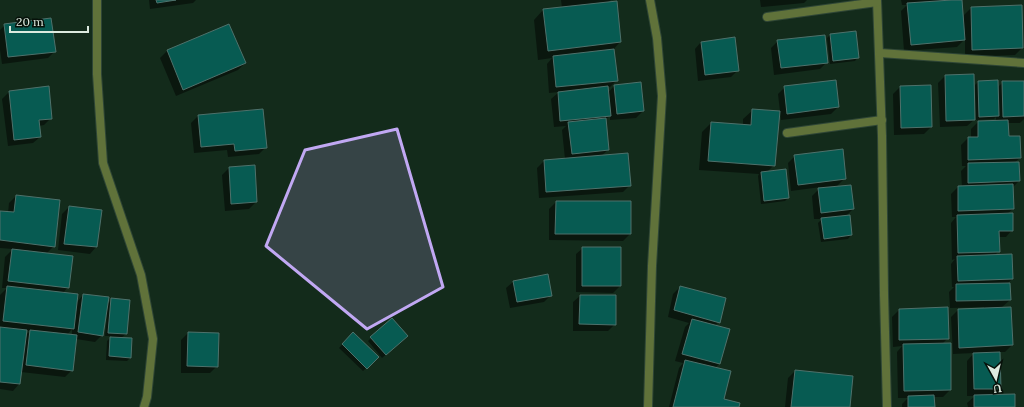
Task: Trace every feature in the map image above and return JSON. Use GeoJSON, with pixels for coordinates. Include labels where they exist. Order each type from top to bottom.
{"type":"FeatureCollection","features":[{"type":"Feature","properties":{"kind":"street"},"geometry":{"type":"LineString","coordinates":[[97,0],[97,74],[103,163],[142,275],[153,339],[147,397],[144,407]]}},
{"type":"Feature","properties":{"kind":"street"},"geometry":{"type":"LineString","coordinates":[[648,407],[652,266],[662,96],[657,38],[650,0]]}},
{"type":"Feature","properties":{"kind":"street"},"geometry":{"type":"LineString","coordinates":[[767,17],[877,1],[882,120],[887,407]]}},
{"type":"Feature","properties":{"kind":"street"},"geometry":{"type":"LineString","coordinates":[[880,53],[1024,63]]}},
{"type":"Feature","properties":{"kind":"street"},"geometry":{"type":"LineString","coordinates":[[787,132],[882,120]]}},
{"type":"Feature","properties":{"kind":"highlighted area"},"geometry":{"type":"Polygon","coordinates":[[[397,129],[443,287],[367,329],[266,246],[305,150],[397,129]]]}},
{"type":"Feature","properties":{"kind":"building"},"geometry":{"type":"Polygon","coordinates":[[[156,0],[176,0],[157,3],[156,0]]]}},
{"type":"Feature","properties":{"kind":"building"},"geometry":{"type":"Polygon","coordinates":[[[962,0],[965,40],[911,45],[907,3],[962,0]]]}},
{"type":"Feature","properties":{"kind":"building"},"geometry":{"type":"Polygon","coordinates":[[[617,1],[621,42],[548,51],[543,9],[617,1]]]}},
{"type":"Feature","properties":{"kind":"building"},"geometry":{"type":"Polygon","coordinates":[[[1022,5],[1023,48],[972,50],[971,7],[1022,5]]]}},
{"type":"Feature","properties":{"kind":"building"},"geometry":{"type":"Polygon","coordinates":[[[51,18],[56,52],[8,57],[4,24],[51,18]]]}},
{"type":"Feature","properties":{"kind":"building"},"geometry":{"type":"Polygon","coordinates":[[[229,24],[246,63],[183,90],[167,50],[229,24]]]}},
{"type":"Feature","properties":{"kind":"building"},"geometry":{"type":"Polygon","coordinates":[[[856,31],[859,58],[833,61],[830,34],[856,31]]]}},
{"type":"Feature","properties":{"kind":"building"},"geometry":{"type":"Polygon","coordinates":[[[825,35],[828,63],[781,68],[777,40],[825,35]]]}},
{"type":"Feature","properties":{"kind":"building"},"geometry":{"type":"Polygon","coordinates":[[[735,37],[739,71],[705,75],[701,42],[735,37]]]}},
{"type":"Feature","properties":{"kind":"building"},"geometry":{"type":"Polygon","coordinates":[[[614,49],[618,81],[556,87],[553,56],[614,49]]]}},
{"type":"Feature","properties":{"kind":"building"},"geometry":{"type":"Polygon","coordinates":[[[974,74],[975,120],[946,121],[945,75],[974,74]]]}},
{"type":"Feature","properties":{"kind":"building"},"geometry":{"type":"Polygon","coordinates":[[[836,80],[839,107],[787,114],[784,86],[836,80]]]}},
{"type":"Feature","properties":{"kind":"building"},"geometry":{"type":"Polygon","coordinates":[[[998,80],[999,116],[979,117],[978,81],[998,80]]]}},
{"type":"Feature","properties":{"kind":"building"},"geometry":{"type":"Polygon","coordinates":[[[1002,81],[1024,81],[1024,116],[1003,117],[1002,81]]]}},
{"type":"Feature","properties":{"kind":"building"},"geometry":{"type":"Polygon","coordinates":[[[641,82],[644,111],[617,114],[614,85],[641,82]]]}},
{"type":"Feature","properties":{"kind":"building"},"geometry":{"type":"Polygon","coordinates":[[[931,85],[932,127],[901,128],[900,86],[931,85]]]}},
{"type":"Feature","properties":{"kind":"building"},"geometry":{"type":"Polygon","coordinates":[[[49,86],[52,119],[39,120],[41,137],[14,140],[9,91],[49,86]]]}},
{"type":"Feature","properties":{"kind":"building"},"geometry":{"type":"Polygon","coordinates":[[[608,86],[611,116],[560,121],[558,92],[608,86]]]}},
{"type":"Feature","properties":{"kind":"building"},"geometry":{"type":"Polygon","coordinates":[[[263,109],[267,148],[235,151],[234,144],[201,147],[198,115],[263,109]]]}},
{"type":"Feature","properties":{"kind":"building"},"geometry":{"type":"Polygon","coordinates":[[[752,109],[780,111],[775,166],[708,161],[711,122],[751,125],[752,109]]]}},
{"type":"Feature","properties":{"kind":"building"},"geometry":{"type":"Polygon","coordinates":[[[606,118],[609,150],[572,154],[568,122],[606,118]]]}},
{"type":"Feature","properties":{"kind":"building"},"geometry":{"type":"Polygon","coordinates":[[[1008,120],[1009,136],[1020,136],[1021,158],[968,160],[968,137],[978,137],[978,121],[1008,120]]]}},
{"type":"Feature","properties":{"kind":"building"},"geometry":{"type":"Polygon","coordinates":[[[843,149],[846,179],[798,185],[794,155],[843,149]]]}},
{"type":"Feature","properties":{"kind":"building"},"geometry":{"type":"Polygon","coordinates":[[[628,153],[631,186],[546,192],[544,160],[628,153]]]}},
{"type":"Feature","properties":{"kind":"building"},"geometry":{"type":"Polygon","coordinates":[[[1019,162],[1020,181],[968,183],[968,163],[1019,162]]]}},
{"type":"Feature","properties":{"kind":"building"},"geometry":{"type":"Polygon","coordinates":[[[255,165],[257,202],[231,204],[229,167],[255,165]]]}},
{"type":"Feature","properties":{"kind":"building"},"geometry":{"type":"Polygon","coordinates":[[[786,169],[789,198],[764,201],[761,172],[786,169]]]}},
{"type":"Feature","properties":{"kind":"building"},"geometry":{"type":"Polygon","coordinates":[[[1013,184],[1014,209],[958,211],[958,186],[1013,184]]]}},
{"type":"Feature","properties":{"kind":"building"},"geometry":{"type":"Polygon","coordinates":[[[851,185],[854,209],[821,213],[818,188],[851,185]]]}},
{"type":"Feature","properties":{"kind":"building"},"geometry":{"type":"Polygon","coordinates":[[[16,195],[60,200],[55,247],[0,240],[0,211],[14,212],[16,195]]]}},
{"type":"Feature","properties":{"kind":"building"},"geometry":{"type":"Polygon","coordinates":[[[556,201],[631,201],[631,234],[555,234],[556,201]]]}},
{"type":"Feature","properties":{"kind":"building"},"geometry":{"type":"Polygon","coordinates":[[[69,206],[102,210],[97,247],[64,244],[69,206]]]}},
{"type":"Feature","properties":{"kind":"building"},"geometry":{"type":"Polygon","coordinates":[[[1013,213],[1013,231],[999,231],[1000,252],[958,253],[957,215],[1013,213]]]}},
{"type":"Feature","properties":{"kind":"building"},"geometry":{"type":"Polygon","coordinates":[[[850,215],[852,235],[824,239],[821,218],[850,215]]]}},
{"type":"Feature","properties":{"kind":"building"},"geometry":{"type":"Polygon","coordinates":[[[582,247],[621,247],[621,286],[582,286],[582,247]]]}},
{"type":"Feature","properties":{"kind":"building"},"geometry":{"type":"Polygon","coordinates":[[[12,249],[73,256],[69,288],[8,281],[12,249]]]}},
{"type":"Feature","properties":{"kind":"building"},"geometry":{"type":"Polygon","coordinates":[[[1012,254],[1013,279],[958,281],[957,256],[1012,254]]]}},
{"type":"Feature","properties":{"kind":"building"},"geometry":{"type":"Polygon","coordinates":[[[548,274],[552,296],[517,302],[513,281],[548,274]]]}},
{"type":"Feature","properties":{"kind":"building"},"geometry":{"type":"Polygon","coordinates":[[[1010,283],[1011,300],[956,301],[956,284],[1010,283]]]}},
{"type":"Feature","properties":{"kind":"building"},"geometry":{"type":"Polygon","coordinates":[[[7,286],[78,294],[74,329],[3,321],[7,286]]]}},
{"type":"Feature","properties":{"kind":"building"},"geometry":{"type":"Polygon","coordinates":[[[680,286],[726,298],[720,323],[674,310],[680,286]]]}},
{"type":"Feature","properties":{"kind":"building"},"geometry":{"type":"Polygon","coordinates":[[[83,294],[109,297],[103,336],[78,332],[83,294]]]}},
{"type":"Feature","properties":{"kind":"building"},"geometry":{"type":"Polygon","coordinates":[[[580,295],[616,295],[616,325],[579,324],[580,295]]]}},
{"type":"Feature","properties":{"kind":"building"},"geometry":{"type":"Polygon","coordinates":[[[111,298],[130,300],[127,334],[108,333],[111,298]]]}},
{"type":"Feature","properties":{"kind":"building"},"geometry":{"type":"Polygon","coordinates":[[[948,307],[949,339],[899,340],[899,309],[948,307]]]}},
{"type":"Feature","properties":{"kind":"building"},"geometry":{"type":"Polygon","coordinates":[[[1011,307],[1013,345],[959,348],[958,309],[1011,307]]]}},
{"type":"Feature","properties":{"kind":"building"},"geometry":{"type":"Polygon","coordinates":[[[392,318],[408,336],[386,355],[370,337],[392,318]]]}},
{"type":"Feature","properties":{"kind":"building"},"geometry":{"type":"Polygon","coordinates":[[[692,319],[730,329],[720,364],[682,354],[692,319]]]}},
{"type":"Feature","properties":{"kind":"building"},"geometry":{"type":"Polygon","coordinates":[[[0,327],[27,330],[20,384],[0,382],[0,327]]]}},
{"type":"Feature","properties":{"kind":"building"},"geometry":{"type":"Polygon","coordinates":[[[30,330],[77,335],[73,371],[26,365],[30,330]]]}},
{"type":"Feature","properties":{"kind":"building"},"geometry":{"type":"Polygon","coordinates":[[[188,332],[219,333],[218,367],[187,366],[188,332]]]}},
{"type":"Feature","properties":{"kind":"building"},"geometry":{"type":"Polygon","coordinates":[[[353,332],[379,357],[367,369],[342,344],[353,332]]]}},
{"type":"Feature","properties":{"kind":"building"},"geometry":{"type":"Polygon","coordinates":[[[110,337],[132,338],[131,358],[109,356],[110,337]]]}},
{"type":"Feature","properties":{"kind":"building"},"geometry":{"type":"Polygon","coordinates":[[[951,343],[951,390],[904,391],[903,344],[951,343]]]}},
{"type":"Feature","properties":{"kind":"building"},"geometry":{"type":"Polygon","coordinates":[[[1000,352],[1001,389],[974,389],[973,353],[1000,352]]]}},
{"type":"Feature","properties":{"kind":"building"},"geometry":{"type":"Polygon","coordinates":[[[685,360],[731,371],[724,399],[740,403],[739,407],[673,407],[685,360]]]}},
{"type":"Feature","properties":{"kind":"building"},"geometry":{"type":"Polygon","coordinates":[[[795,370],[853,376],[850,407],[791,407],[795,370]]]}},
{"type":"Feature","properties":{"kind":"building"},"geometry":{"type":"Polygon","coordinates":[[[1015,394],[1015,407],[974,407],[974,395],[1015,394]]]}},
{"type":"Feature","properties":{"kind":"building"},"geometry":{"type":"Polygon","coordinates":[[[934,395],[935,407],[908,407],[908,396],[934,395]]]}}]}
